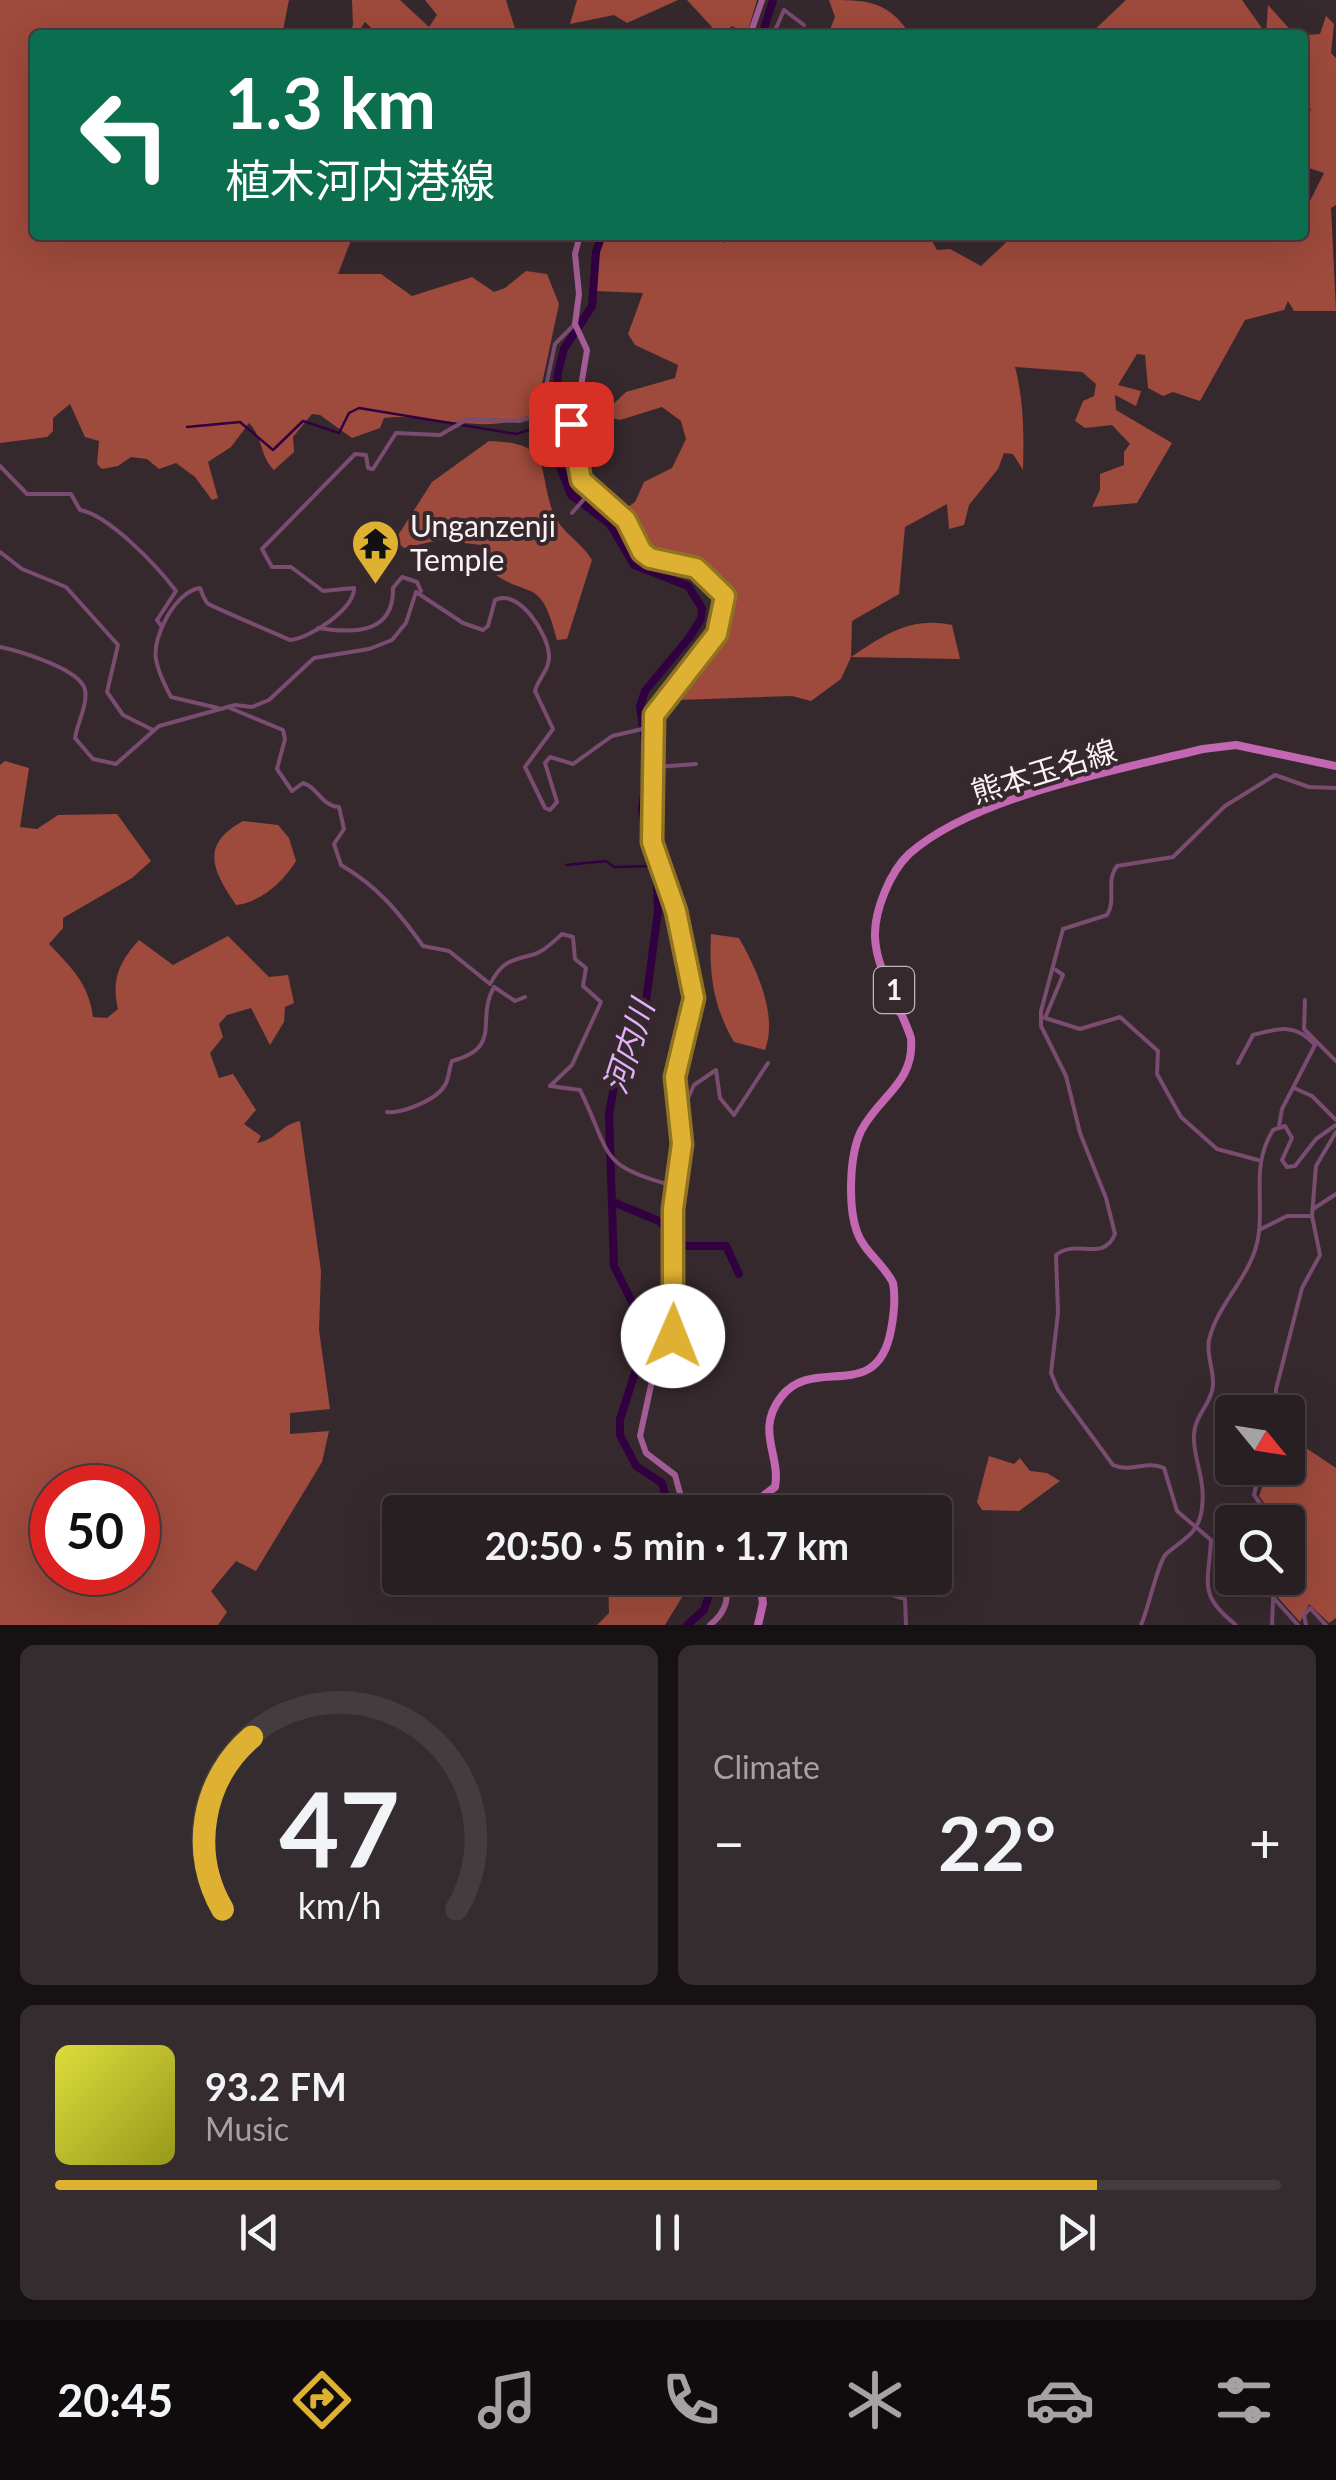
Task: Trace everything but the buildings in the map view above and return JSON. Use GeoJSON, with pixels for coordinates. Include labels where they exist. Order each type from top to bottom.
{"type":"FeatureCollection","features":[{"type":"Feature","properties":{"kind":"main road"},"geometry":{"type":"LineString","coordinates":[[752,30],[762,0]]}},
{"type":"Feature","properties":{"kind":"main road"},"geometry":{"type":"LineString","coordinates":[[579,240],[575,254],[579,294],[576,327],[586,341],[570,433],[581,480],[626,520],[646,556],[696,568],[725,596],[717,634],[658,705],[651,727],[656,767],[652,842],[676,911],[694,998],[676,1061],[682,1144],[674,1186],[673,1336],[653,1376],[640,1436],[646,1452],[675,1475],[680,1495]]}},
{"type":"Feature","properties":{"kind":"main road","name":"熊本玉名線"},"geometry":{"type":"LineString","coordinates":[[765,1495],[775,1488],[768,1437],[782,1396],[803,1382],[861,1374],[878,1364],[888,1344],[895,1292],[888,1273],[856,1230],[855,1154],[861,1131],[907,1074],[912,1047],[876,945],[876,925],[896,870],[924,843],[1004,803],[1175,756],[1236,746],[1336,766]]}},
{"type":"Feature","properties":{"kind":"main road"},"geometry":{"type":"LineString","coordinates":[[710,1625],[726,1606],[726,1595]]}},
{"type":"Feature","properties":{"kind":"main road"},"geometry":{"type":"LineString","coordinates":[[758,1625],[762,1595]]}},
{"type":"Feature","properties":{"kind":"street"},"geometry":{"type":"LineString","coordinates":[[776,30],[784,10],[804,25]]}},
{"type":"Feature","properties":{"kind":"street"},"geometry":{"type":"LineString","coordinates":[[525,997],[516,1001],[449,950],[423,946],[392,904],[378,898],[370,882],[341,865],[334,844],[344,829],[340,807],[324,803],[312,786],[303,783],[292,792],[287,787],[276,762],[286,739],[282,730],[223,708],[171,697],[156,660],[163,627],[188,591],[200,588],[204,600],[215,608],[257,622],[290,640],[318,628],[352,601],[356,591],[349,587],[323,591],[291,567],[272,567],[262,549],[356,454],[366,455],[368,468],[374,469],[396,433],[440,435],[468,419],[519,420],[540,415],[555,344],[576,327]]}},
{"type":"Feature","properties":{"kind":"street"},"geometry":{"type":"LineString","coordinates":[[0,466],[27,494],[72,494],[80,510],[95,514],[149,561],[176,591],[158,620],[163,627]]}},
{"type":"Feature","properties":{"kind":"street"},"geometry":{"type":"LineString","coordinates":[[572,513],[592,490]]}},
{"type":"Feature","properties":{"kind":"street"},"geometry":{"type":"LineString","coordinates":[[0,552],[22,569],[66,587],[118,645],[107,692],[123,714],[153,730]]}},
{"type":"Feature","properties":{"kind":"street"},"geometry":{"type":"LineString","coordinates":[[318,628],[366,627],[388,619],[393,588],[402,577],[417,582],[421,592],[463,623],[482,630],[488,626],[495,600],[509,598],[541,628],[549,660],[536,686],[536,698],[553,729],[525,768],[547,810],[554,808],[558,795],[546,760],[556,756],[574,764],[612,736],[651,727]]}},
{"type":"Feature","properties":{"kind":"street"},"geometry":{"type":"LineString","coordinates":[[0,647],[62,668],[81,682],[86,694],[75,738],[104,764],[122,762],[153,730],[223,708],[252,707],[269,700],[314,658],[369,649],[392,640],[406,623],[412,596],[421,592]]}},
{"type":"Feature","properties":{"kind":"street"},"geometry":{"type":"LineString","coordinates":[[656,767],[696,764]]}},
{"type":"Feature","properties":{"kind":"street"},"geometry":{"type":"LineString","coordinates":[[1236,1625],[1208,1594],[1211,1540],[1177,1512],[1164,1468],[1151,1464],[1119,1468],[1107,1460],[1051,1373],[1058,1313],[1056,1255],[1071,1246],[1099,1250],[1115,1234],[1106,1198],[1080,1133],[1066,1076],[1042,1026],[1041,1011],[1056,970],[1063,929],[1102,919],[1111,908],[1110,876],[1116,866],[1173,857],[1225,806],[1275,775],[1309,787],[1336,788]]}},
{"type":"Feature","properties":{"kind":"street"},"geometry":{"type":"LineString","coordinates":[[387,1112],[399,1113],[435,1094],[445,1085],[452,1061],[476,1052],[488,1032],[487,1002],[500,964],[514,956],[539,952],[562,934],[573,937],[575,958],[586,968],[583,986],[601,1002],[572,1064],[550,1083],[580,1090],[604,1152],[614,1156],[630,1174],[674,1186]]}},
{"type":"Feature","properties":{"kind":"street"},"geometry":{"type":"LineString","coordinates":[[1056,970],[1063,975],[1045,1018],[1080,1029],[1120,1017],[1158,1051],[1157,1074],[1180,1117],[1217,1148],[1258,1160]]}},
{"type":"Feature","properties":{"kind":"street"},"geometry":{"type":"LineString","coordinates":[[886,972],[879,983],[879,1002],[904,1016]]}},
{"type":"Feature","properties":{"kind":"street"},"geometry":{"type":"LineString","coordinates":[[1305,1000],[1304,1029],[1336,1061]]}},
{"type":"Feature","properties":{"kind":"street"},"geometry":{"type":"LineString","coordinates":[[1141,1625],[1163,1556],[1184,1543],[1197,1526],[1202,1468],[1194,1430],[1213,1385],[1210,1338],[1220,1306],[1251,1267],[1259,1230],[1258,1160],[1316,1049],[1302,1031],[1282,1028],[1253,1034],[1238,1063]]}},
{"type":"Feature","properties":{"kind":"street"},"geometry":{"type":"LineString","coordinates":[[679,1118],[694,1085],[716,1070],[720,1098],[734,1115],[768,1063]]}},
{"type":"Feature","properties":{"kind":"street"},"geometry":{"type":"LineString","coordinates":[[1294,1088],[1312,1096],[1336,1126]]}},
{"type":"Feature","properties":{"kind":"street"},"geometry":{"type":"LineString","coordinates":[[1279,1126],[1292,1132],[1282,1160],[1291,1167],[1336,1126]]}},
{"type":"Feature","properties":{"kind":"street"},"geometry":{"type":"LineString","coordinates":[[1276,1395],[1300,1297],[1320,1255],[1313,1212],[1319,1158],[1336,1126]]}},
{"type":"Feature","properties":{"kind":"street"},"geometry":{"type":"LineString","coordinates":[[1259,1230],[1287,1216],[1313,1212],[1336,1194]]}},
{"type":"Feature","properties":{"kind":"street"},"geometry":{"type":"LineString","coordinates":[[892,1595],[905,1599],[906,1625]]}},
{"type":"Feature","properties":{"kind":"street"},"geometry":{"type":"LineString","coordinates":[[1271,1595],[1272,1625]]}},
{"type":"Feature","properties":{"kind":"street"},"geometry":{"type":"LineString","coordinates":[[1271,1595],[1298,1625]]}},
{"type":"Feature","properties":{"kind":"street"},"geometry":{"type":"LineString","coordinates":[[1306,1625],[1304,1615],[1310,1608],[1326,1625]]}},
{"type":"Feature","properties":{"kind":"shaded area"},"geometry":{"type":"Polygon","coordinates":[[[0,0],[289,0],[283,30],[30,30],[30,240],[351,240],[338,274],[381,274],[412,296],[472,277],[494,292],[526,271],[547,274],[559,304],[536,412],[518,420],[480,424],[384,418],[380,428],[352,438],[320,415],[312,414],[293,437],[294,452],[274,470],[249,423],[231,447],[208,462],[218,498],[212,500],[195,477],[176,463],[159,469],[147,459],[131,457],[118,466],[102,469],[97,464],[99,441],[85,437],[70,404],[53,418],[53,431],[47,437],[0,443],[0,0]]]}},
{"type":"Feature","properties":{"kind":"shaded area"},"geometry":{"type":"Polygon","coordinates":[[[352,0],[400,0],[429,27],[437,15],[425,0],[506,0],[515,30],[374,30],[365,22],[359,30],[350,30],[352,0]]]}},
{"type":"Feature","properties":{"kind":"shaded area"},"geometry":{"type":"Polygon","coordinates":[[[577,0],[678,0],[627,23],[614,15],[570,24],[577,0]]]}},
{"type":"Feature","properties":{"kind":"shaded area"},"geometry":{"type":"Polygon","coordinates":[[[687,0],[757,0],[748,30],[712,27],[687,0]]]}},
{"type":"Feature","properties":{"kind":"shaded area"},"geometry":{"type":"Polygon","coordinates":[[[829,0],[853,0],[882,7],[907,30],[830,30],[835,17],[829,0]]]}},
{"type":"Feature","properties":{"kind":"shaded area"},"geometry":{"type":"Polygon","coordinates":[[[1126,0],[1242,0],[1263,30],[1094,30],[1126,0]]]}},
{"type":"Feature","properties":{"kind":"shaded area"},"geometry":{"type":"Polygon","coordinates":[[[1268,5],[1290,30],[1266,30],[1268,5]]]}},
{"type":"Feature","properties":{"kind":"shaded area"},"geometry":{"type":"Polygon","coordinates":[[[1326,16],[1334,24],[1331,53],[1336,58],[1336,205],[1331,208],[1336,311],[1294,311],[1288,301],[1284,310],[1245,320],[1200,401],[1173,392],[1163,396],[1148,388],[1145,355],[1137,354],[1118,385],[1141,391],[1136,406],[1115,395],[1116,410],[1172,443],[1137,503],[1092,507],[1100,490],[1100,474],[1124,465],[1124,452],[1130,444],[1112,425],[1085,428],[1075,421],[1083,401],[1094,396],[1096,384],[1082,372],[1015,367],[1023,418],[1023,470],[1013,454],[1004,453],[998,469],[969,505],[964,525],[949,529],[947,504],[905,527],[899,594],[852,621],[851,657],[841,679],[811,701],[792,696],[678,700],[669,709],[660,705],[723,631],[733,607],[725,589],[709,570],[668,561],[650,551],[625,509],[635,502],[644,482],[672,468],[686,439],[681,421],[662,407],[620,420],[608,417],[607,410],[626,392],[675,378],[678,365],[635,345],[628,334],[643,293],[594,291],[590,276],[600,240],[932,240],[937,250],[950,249],[981,266],[1009,240],[1308,240],[1308,203],[1324,173],[1308,168],[1308,35],[1320,34],[1326,16]]]}},
{"type":"Feature","properties":{"kind":"shaded area"},"geometry":{"type":"Polygon","coordinates":[[[489,441],[510,443],[534,452],[543,470],[553,512],[592,560],[567,639],[557,640],[539,597],[489,570],[489,546],[439,540],[404,548],[395,540],[432,482],[489,441]]]}},
{"type":"Feature","properties":{"kind":"shaded area"},"geometry":{"type":"Polygon","coordinates":[[[937,623],[952,625],[960,659],[851,657],[899,629],[937,623]]]}},
{"type":"Feature","properties":{"kind":"shaded area"},"geometry":{"type":"Polygon","coordinates":[[[5,761],[29,768],[20,827],[37,829],[58,815],[117,814],[151,861],[132,878],[63,918],[63,928],[49,944],[83,985],[93,1017],[107,1018],[118,1009],[118,972],[139,940],[173,965],[228,936],[269,977],[288,975],[294,1003],[285,1007],[284,1022],[270,1045],[251,1008],[227,1015],[219,1024],[223,1037],[210,1053],[219,1078],[233,1074],[256,1110],[244,1124],[261,1136],[257,1143],[300,1121],[321,1271],[319,1330],[330,1409],[290,1413],[290,1434],[329,1431],[322,1462],[256,1571],[236,1561],[211,1591],[227,1612],[218,1625],[0,1625],[0,765],[5,761]]]}},
{"type":"Feature","properties":{"kind":"shaded area"},"geometry":{"type":"Polygon","coordinates":[[[243,821],[278,825],[289,838],[296,861],[270,890],[236,905],[221,881],[214,859],[220,839],[243,821]]]}},
{"type":"Feature","properties":{"kind":"shaded area"},"geometry":{"type":"Polygon","coordinates":[[[711,934],[739,938],[752,964],[767,1008],[765,1050],[734,1042],[727,1029],[714,990],[711,934]]]}},
{"type":"Feature","properties":{"kind":"shaded area"},"geometry":{"type":"Polygon","coordinates":[[[1305,1447],[1336,1468],[1336,1618],[1329,1623],[1309,1604],[1300,1622],[1276,1595],[1305,1595],[1305,1505],[1266,1505],[1259,1496],[1263,1485],[1305,1485],[1305,1447]]]}},
{"type":"Feature","properties":{"kind":"shaded area"},"geometry":{"type":"Polygon","coordinates":[[[989,1456],[1014,1464],[1020,1458],[1030,1471],[1047,1473],[1060,1481],[1019,1511],[982,1510],[977,1502],[989,1456]]]}},
{"type":"Feature","properties":{"kind":"shaded area"},"geometry":{"type":"Polygon","coordinates":[[[608,1595],[683,1595],[665,1625],[597,1625],[609,1613],[608,1595]]]}},
{"type":"Feature","properties":{"kind":"waterway","name":"河内川"},"geometry":{"type":"LineString","coordinates":[[764,30],[773,0]]}},
{"type":"Feature","properties":{"kind":"waterway","name":"河内川"},"geometry":{"type":"LineString","coordinates":[[600,240],[592,306],[564,349],[558,372],[553,439],[559,464],[571,495],[610,524],[634,565],[688,586],[702,608],[701,619],[689,638],[645,691],[640,706],[648,761],[642,809],[657,884],[658,911],[643,1024],[617,1070],[609,1114],[614,1266],[637,1312],[643,1348],[620,1419],[620,1435],[636,1466],[662,1483],[665,1495]]}},
{"type":"Feature","properties":{"kind":"waterway"},"geometry":{"type":"LineString","coordinates":[[187,427],[240,422],[273,450],[303,421],[339,433],[349,413],[359,408],[516,434],[554,422]]}},
{"type":"Feature","properties":{"kind":"waterway"},"geometry":{"type":"LineString","coordinates":[[566,865],[606,861],[614,867],[653,866]]}},
{"type":"Feature","properties":{"kind":"waterway"},"geometry":{"type":"LineString","coordinates":[[613,1202],[659,1221],[685,1246],[726,1246],[739,1274]]}},
{"type":"Feature","properties":{"kind":"waterway","name":"河内川"},"geometry":{"type":"LineString","coordinates":[[687,1625],[704,1610],[709,1595]]}},
{"type":"Feature","properties":{"kind":"place","name":"Unganzenji Temple"},"geometry":{"type":"Point","coordinates":[375,586]}},
{"type":"Feature","properties":{"kind":"route"},"geometry":{"type":"LineString","coordinates":[[571,424],[581,480],[626,520],[642,552],[650,558],[696,568],[713,580],[725,596],[726,607],[717,634],[658,705],[653,726],[656,758],[652,842],[676,911],[694,998],[678,1049],[675,1077],[682,1144],[674,1186],[673,1336]]}}]}
